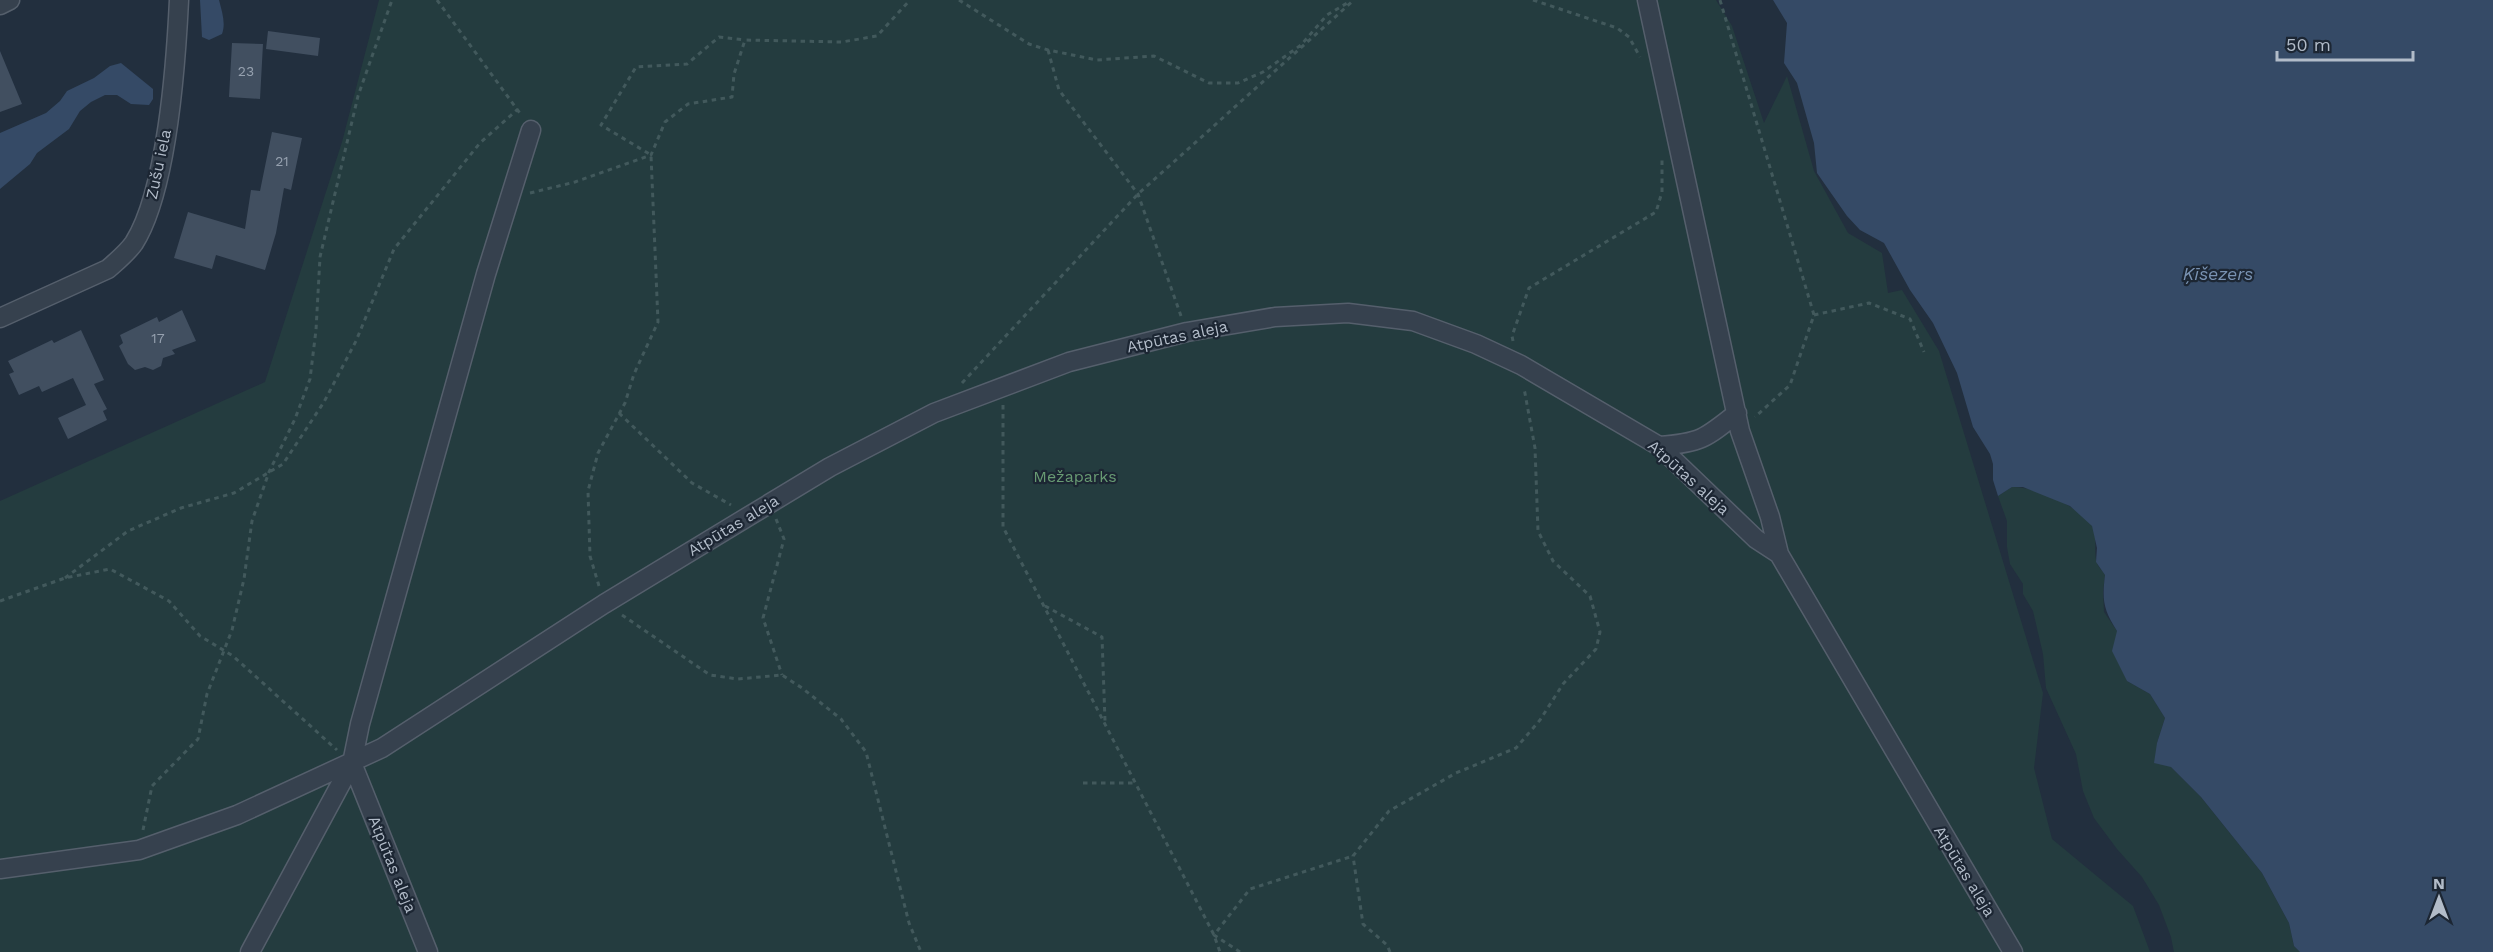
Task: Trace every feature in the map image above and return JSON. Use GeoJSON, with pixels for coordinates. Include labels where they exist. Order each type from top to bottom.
{"type":"FeatureCollection","features":[{"type":"Feature","properties":{"kind":"street"},"geometry":{"type":"LineString","coordinates":[[0,5],[10,0]]}},
{"type":"Feature","properties":{"kind":"street","name":"Zušu iela"},"geometry":{"type":"LineString","coordinates":[[0,318],[108,269],[134,242],[146,215],[157,177],[177,46],[179,0]]}},
{"type":"Feature","properties":{"kind":"street"},"geometry":{"type":"LineString","coordinates":[[1647,0],[1740,431],[1770,517],[1779,555]]}},
{"type":"Feature","properties":{"kind":"street"},"geometry":{"type":"LineString","coordinates":[[250,952],[352,763],[366,701],[486,274],[531,130]]}},
{"type":"Feature","properties":{"kind":"street","name":"Atpūtas aleja"},"geometry":{"type":"LineString","coordinates":[[428,952],[352,763],[392,742],[604,604],[830,466],[923,418],[1069,362],[1187,332],[1275,317],[1348,313],[1413,321],[1476,344],[1521,365],[1659,446],[1756,539],[1779,555],[2013,952]]}},
{"type":"Feature","properties":{"kind":"street"},"geometry":{"type":"LineString","coordinates":[[1659,446],[1686,444],[1707,437],[1737,412]]}},
{"type":"Feature","properties":{"kind":"street"},"geometry":{"type":"LineString","coordinates":[[0,869],[139,850],[237,815],[352,763]]}},
{"type":"Feature","properties":{"kind":"path"},"geometry":{"type":"LineString","coordinates":[[139,850],[152,786],[198,739],[207,694],[232,630],[244,579],[252,520],[269,472],[295,419],[310,379],[316,330],[320,257],[358,96],[392,0]]}},
{"type":"Feature","properties":{"kind":"path"},"geometry":{"type":"LineString","coordinates":[[437,0],[531,130]]}},
{"type":"Feature","properties":{"kind":"path"},"geometry":{"type":"LineString","coordinates":[[651,154],[601,125],[636,67],[687,64],[719,37],[745,40],[842,42],[877,36],[910,0]]}},
{"type":"Feature","properties":{"kind":"path"},"geometry":{"type":"LineString","coordinates":[[959,0],[1029,44],[1097,60],[1154,56],[1209,83],[1239,83],[1263,72],[1301,45],[1327,15],[1354,0]]}},
{"type":"Feature","properties":{"kind":"path"},"geometry":{"type":"LineString","coordinates":[[958,387],[1138,194],[1354,0]]}},
{"type":"Feature","properties":{"kind":"path"},"geometry":{"type":"LineString","coordinates":[[1533,0],[1617,28],[1629,37],[1641,59]]}},
{"type":"Feature","properties":{"kind":"path"},"geometry":{"type":"LineString","coordinates":[[1720,0],[1814,315],[1790,385],[1740,431]]}},
{"type":"Feature","properties":{"kind":"path"},"geometry":{"type":"LineString","coordinates":[[745,40],[734,74],[732,97],[688,105],[665,122],[651,154],[658,322],[619,414],[598,453],[588,491],[590,556],[604,604],[639,625],[710,675],[738,679],[782,675],[841,719],[866,752],[909,923],[921,952]]}},
{"type":"Feature","properties":{"kind":"path"},"geometry":{"type":"LineString","coordinates":[[1048,50],[1059,90],[1138,194],[1187,332]]}},
{"type":"Feature","properties":{"kind":"path"},"geometry":{"type":"LineString","coordinates":[[65,578],[128,531],[182,508],[234,493],[283,464],[324,402],[356,341],[394,249],[480,143],[518,109]]}},
{"type":"Feature","properties":{"kind":"path"},"geometry":{"type":"LineString","coordinates":[[511,197],[575,182],[651,154]]}},
{"type":"Feature","properties":{"kind":"path"},"geometry":{"type":"LineString","coordinates":[[1214,935],[1250,889],[1353,856],[1389,811],[1456,773],[1516,748],[1540,720],[1563,684],[1596,649],[1600,632],[1590,596],[1553,561],[1538,531],[1535,448],[1521,365],[1512,336],[1529,288],[1656,212],[1662,192],[1662,154]]}},
{"type":"Feature","properties":{"kind":"path"},"geometry":{"type":"LineString","coordinates":[[1814,315],[1869,303],[1910,319],[1924,352]]}},
{"type":"Feature","properties":{"kind":"path"},"geometry":{"type":"LineString","coordinates":[[1002,386],[1003,527],[1214,935],[1220,952]]}},
{"type":"Feature","properties":{"kind":"path"},"geometry":{"type":"LineString","coordinates":[[619,414],[692,483],[749,516]]}},
{"type":"Feature","properties":{"kind":"path"},"geometry":{"type":"LineString","coordinates":[[770,503],[784,539],[764,618],[782,675]]}},
{"type":"Feature","properties":{"kind":"path"},"geometry":{"type":"LineString","coordinates":[[0,602],[65,578],[110,569],[169,601],[200,636],[233,656],[352,763]]}},
{"type":"Feature","properties":{"kind":"path"},"geometry":{"type":"LineString","coordinates":[[1044,605],[1102,637],[1105,723]]}},
{"type":"Feature","properties":{"kind":"path"},"geometry":{"type":"LineString","coordinates":[[1083,783],[1136,783]]}},
{"type":"Feature","properties":{"kind":"path"},"geometry":{"type":"LineString","coordinates":[[1353,856],[1363,924],[1387,945],[1390,952]]}},
{"type":"Feature","properties":{"kind":"path"},"geometry":{"type":"LineString","coordinates":[[1214,935],[1240,952]]}},
{"type":"Feature","properties":{"kind":"green space","name":"Mežaparks"},"geometry":{"type":"Polygon","coordinates":[[[379,0],[1716,0],[1732,26],[1764,123],[1787,76],[1814,171],[1848,233],[1882,253],[1888,293],[1902,290],[1939,351],[2043,693],[2034,768],[2052,839],[2133,906],[2150,952],[0,952],[0,501],[265,382],[342,142],[379,0]]]}},
{"type":"Feature","properties":{"kind":"green space"},"geometry":{"type":"Polygon","coordinates":[[[2012,487],[2032,490],[2056,499],[2078,512],[2092,526],[2095,535],[2096,559],[2105,575],[2104,612],[2117,631],[2127,681],[2150,694],[2165,718],[2157,743],[2171,767],[2201,797],[2262,873],[2289,923],[2294,946],[2300,952],[2174,952],[2159,905],[2142,877],[2094,818],[2083,791],[2076,754],[2046,688],[2043,654],[2033,611],[2023,594],[2023,584],[2010,564],[2007,547],[2007,521],[1998,496],[2012,487]]]}},
{"type":"Feature","properties":{"kind":"water"},"geometry":{"type":"Polygon","coordinates":[[[200,0],[219,0],[222,13],[224,26],[222,34],[209,40],[202,37],[200,0]]]}},
{"type":"Feature","properties":{"kind":"water","name":"Ķīšezers"},"geometry":{"type":"Polygon","coordinates":[[[1773,0],[2493,0],[2493,952],[2300,952],[2294,946],[2289,923],[2262,873],[2201,797],[2171,767],[2154,763],[2157,743],[2165,718],[2150,694],[2127,681],[2112,651],[2117,631],[2105,604],[2105,575],[2096,562],[2097,548],[2092,526],[2070,506],[2023,487],[2012,487],[1998,496],[1993,480],[1993,464],[1990,454],[1973,427],[1957,373],[1933,323],[1910,290],[1884,243],[1860,230],[1847,216],[1817,173],[1814,143],[1797,83],[1784,63],[1787,23],[1773,0]]]}},
{"type":"Feature","properties":{"kind":"water"},"geometry":{"type":"Polygon","coordinates":[[[121,63],[153,89],[153,99],[149,105],[131,104],[117,95],[105,95],[91,102],[80,111],[69,129],[37,153],[30,164],[0,189],[0,133],[46,113],[60,101],[67,91],[94,78],[110,66],[121,63]]]}},
{"type":"Feature","properties":{"kind":"building"},"geometry":{"type":"Polygon","coordinates":[[[268,31],[320,38],[318,56],[266,49],[268,31]]]}},
{"type":"Feature","properties":{"kind":"building"},"geometry":{"type":"Polygon","coordinates":[[[232,43],[263,44],[260,99],[229,97],[232,43]]]}},
{"type":"Feature","properties":{"kind":"building"},"geometry":{"type":"Polygon","coordinates":[[[0,51],[22,104],[0,112],[0,51]]]}},
{"type":"Feature","properties":{"kind":"building"},"geometry":{"type":"Polygon","coordinates":[[[272,132],[302,138],[291,190],[284,188],[276,233],[265,270],[216,255],[212,269],[174,258],[188,212],[245,229],[251,190],[260,191],[272,132]]]}},
{"type":"Feature","properties":{"kind":"building"},"geometry":{"type":"Polygon","coordinates":[[[182,310],[196,341],[172,350],[175,354],[163,358],[161,366],[153,370],[145,367],[135,370],[128,364],[119,346],[123,343],[120,335],[157,317],[159,322],[182,310]]]}},
{"type":"Feature","properties":{"kind":"building"},"geometry":{"type":"Polygon","coordinates":[[[81,330],[104,380],[94,384],[107,409],[103,411],[107,420],[68,439],[58,418],[86,405],[73,378],[42,392],[39,386],[19,395],[9,374],[14,372],[8,361],[52,340],[54,343],[81,330]]]}}]}
